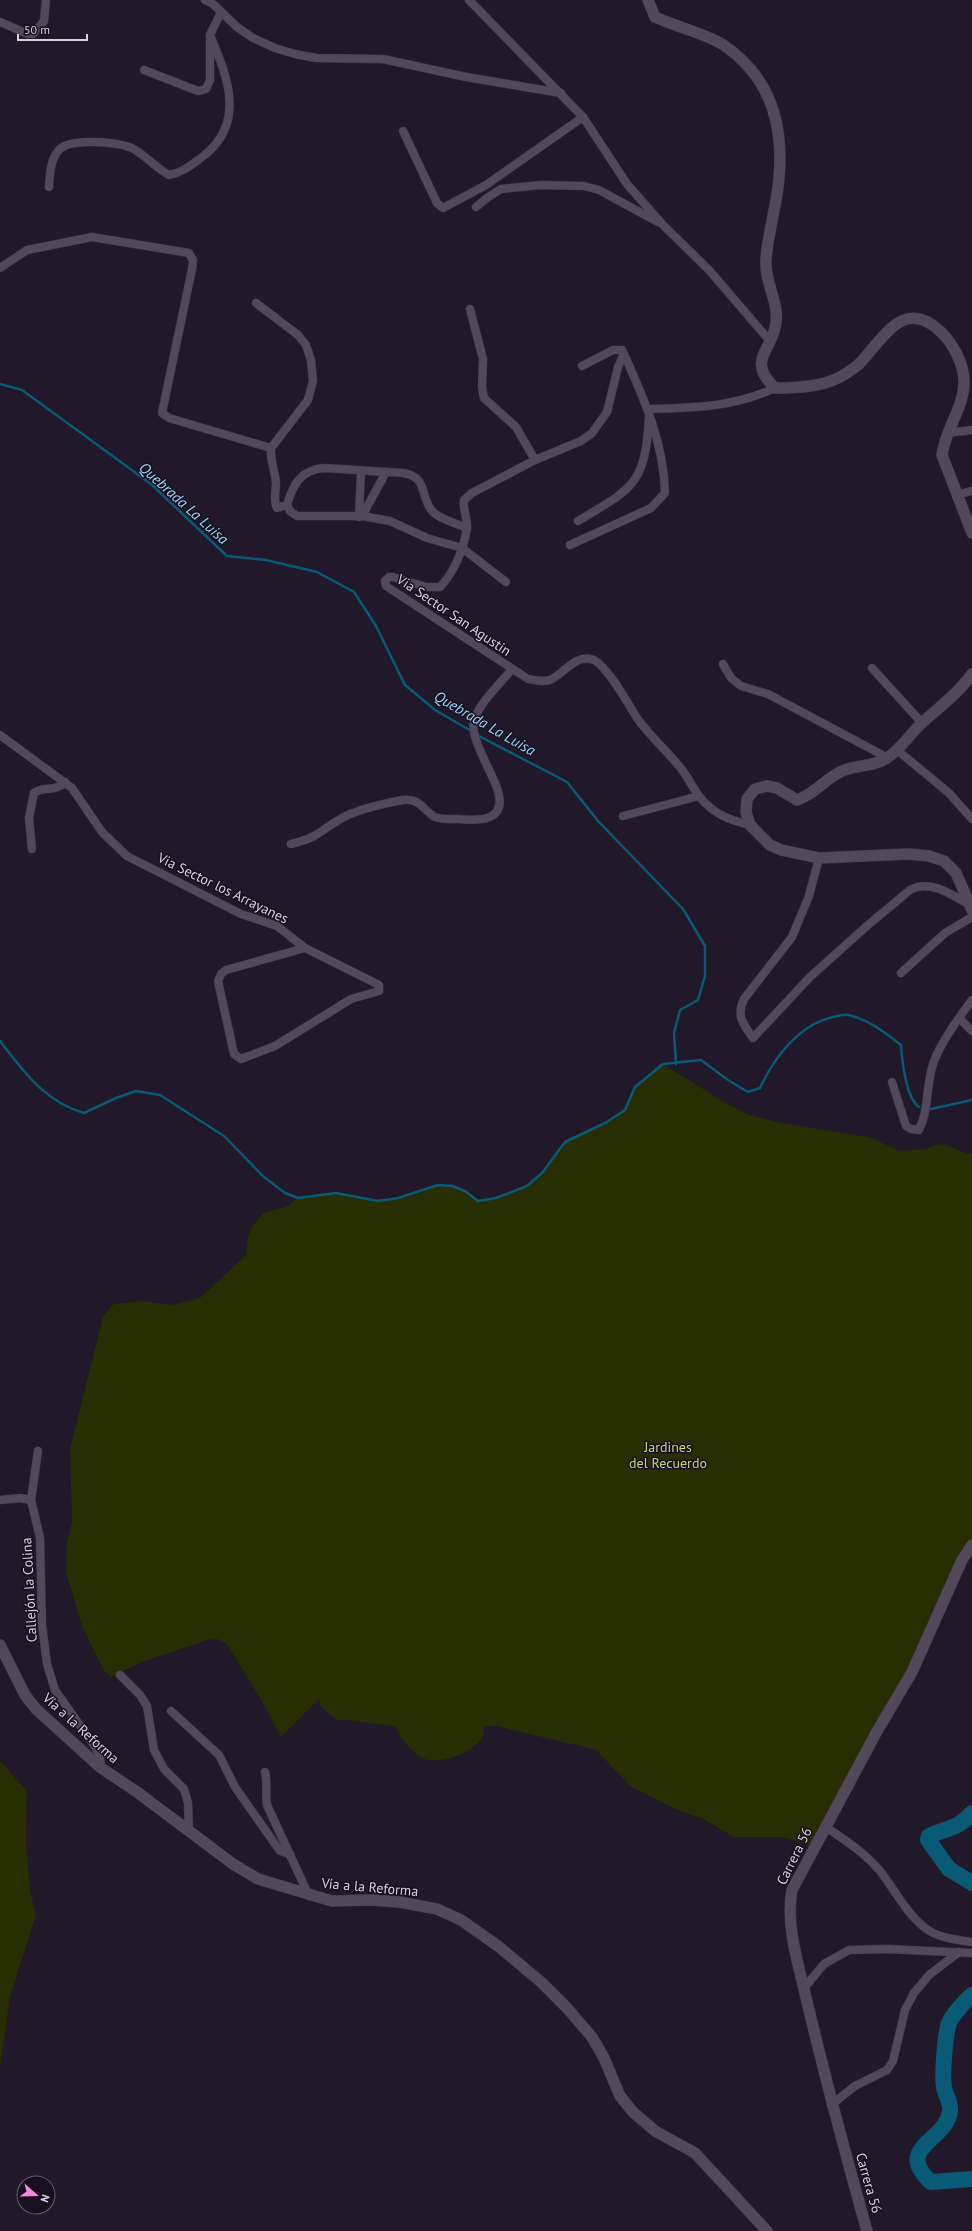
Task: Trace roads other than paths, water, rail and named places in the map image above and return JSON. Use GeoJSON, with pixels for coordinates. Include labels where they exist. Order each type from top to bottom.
{"type":"FeatureCollection","features":[{"type":"Feature","properties":{"kind":"street"},"geometry":{"type":"LineString","coordinates":[[0,22],[28,34],[33,34],[44,21],[46,0]]}},
{"type":"Feature","properties":{"kind":"street"},"geometry":{"type":"LineString","coordinates":[[205,0],[215,2],[221,12],[237,27],[253,38],[275,48],[295,54],[316,58],[383,59],[466,77],[561,93]]}},
{"type":"Feature","properties":{"kind":"street"},"geometry":{"type":"LineString","coordinates":[[469,0],[583,117],[627,184],[662,224],[709,270],[769,340]]}},
{"type":"Feature","properties":{"kind":"street"},"geometry":{"type":"LineString","coordinates":[[648,0],[655,17],[720,44],[743,60],[763,84],[774,113],[780,141],[779,178],[766,259],[767,279],[777,311],[775,326],[760,360],[761,370],[767,380],[775,388]]}},
{"type":"Feature","properties":{"kind":"street"},"geometry":{"type":"LineString","coordinates":[[144,70],[198,91],[206,89],[210,80],[210,35],[221,12]]}},
{"type":"Feature","properties":{"kind":"street"},"geometry":{"type":"LineString","coordinates":[[48,187],[53,161],[57,152],[63,146],[73,143],[110,143],[131,148],[169,175],[179,174],[212,150],[224,134],[230,116],[230,99],[225,71],[210,35]]}},
{"type":"Feature","properties":{"kind":"street"},"geometry":{"type":"LineString","coordinates":[[403,131],[437,203],[443,208],[486,185],[583,117]]}},
{"type":"Feature","properties":{"kind":"street"},"geometry":{"type":"LineString","coordinates":[[476,207],[501,189],[541,185],[584,186],[599,190],[662,224]]}},
{"type":"Feature","properties":{"kind":"street"},"geometry":{"type":"LineString","coordinates":[[0,268],[27,250],[92,237],[189,252],[193,260],[192,269],[162,413],[169,418],[271,448]]}},
{"type":"Feature","properties":{"kind":"street"},"geometry":{"type":"LineString","coordinates":[[256,303],[298,335],[306,345],[311,360],[313,381],[308,400],[271,448],[270,456],[276,480],[275,504],[277,508],[280,509],[287,505],[295,486],[304,473],[312,469],[361,470],[412,474],[420,480],[429,506],[434,512],[467,528]]}},
{"type":"Feature","properties":{"kind":"street"},"geometry":{"type":"LineString","coordinates":[[470,309],[483,359],[482,387],[484,398],[516,427],[535,460]]}},
{"type":"Feature","properties":{"kind":"street"},"geometry":{"type":"LineString","coordinates":[[649,409],[700,408],[724,405],[747,400],[775,388],[795,388],[839,378],[859,364],[896,323],[908,318],[920,320],[936,328],[951,342],[959,360],[964,379],[962,400],[947,432],[942,455],[972,533]]}},
{"type":"Feature","properties":{"kind":"street"},"geometry":{"type":"LineString","coordinates":[[570,545],[651,508],[665,494],[664,468],[649,409],[622,350],[613,350],[582,366]]}},
{"type":"Feature","properties":{"kind":"street","name":"Via Sector San Agustin"},"geometry":{"type":"LineString","coordinates":[[624,354],[618,367],[608,412],[602,422],[581,442],[535,460],[467,496],[463,504],[467,528],[462,548],[445,581],[440,587],[426,587],[393,577],[388,577],[385,581],[386,586],[528,679],[541,681],[551,679],[577,660],[587,658],[595,661],[620,692],[638,719],[680,767],[699,796],[711,809],[728,820],[750,824]]}},
{"type":"Feature","properties":{"kind":"street"},"geometry":{"type":"LineString","coordinates":[[578,521],[620,495],[630,486],[642,468],[647,447],[649,409]]}},
{"type":"Feature","properties":{"kind":"street"},"geometry":{"type":"LineString","coordinates":[[947,432],[972,430]]}},
{"type":"Feature","properties":{"kind":"street"},"geometry":{"type":"LineString","coordinates":[[360,517],[361,470]]}},
{"type":"Feature","properties":{"kind":"street"},"geometry":{"type":"LineString","coordinates":[[360,517],[386,472]]}},
{"type":"Feature","properties":{"kind":"street"},"geometry":{"type":"LineString","coordinates":[[956,494],[972,491]]}},
{"type":"Feature","properties":{"kind":"street"},"geometry":{"type":"LineString","coordinates":[[287,505],[290,511],[297,516],[360,517],[390,520],[433,541],[462,548],[506,582]]}},
{"type":"Feature","properties":{"kind":"street"},"geometry":{"type":"LineString","coordinates":[[723,664],[731,678],[741,686],[768,694],[888,758]]}},
{"type":"Feature","properties":{"kind":"street"},"geometry":{"type":"LineString","coordinates":[[872,668],[922,723]]}},
{"type":"Feature","properties":{"kind":"street"},"geometry":{"type":"LineString","coordinates":[[291,844],[312,837],[349,814],[401,800],[411,799],[419,802],[434,816],[442,818],[477,820],[490,818],[497,812],[500,803],[498,792],[474,734],[474,721],[480,708],[512,669]]}},
{"type":"Feature","properties":{"kind":"street"},"geometry":{"type":"LineString","coordinates":[[970,907],[964,889],[956,873],[944,862],[929,856],[819,858],[782,850],[770,845],[750,824],[746,812],[747,799],[755,789],[766,786],[777,788],[797,800],[809,796],[830,778],[842,771],[872,766],[888,758],[922,723],[949,700],[972,674]]}},
{"type":"Feature","properties":{"kind":"street","name":"Via Sector los Arrayanes"},"geometry":{"type":"LineString","coordinates":[[0,734],[65,782],[79,797],[102,832],[127,856],[240,914],[277,926],[305,948],[379,985],[379,991],[351,999],[275,1046],[241,1059],[236,1057],[234,1054],[218,981],[221,974],[226,970],[305,948]]}},
{"type":"Feature","properties":{"kind":"street"},"geometry":{"type":"LineString","coordinates":[[897,750],[944,789],[972,819]]}},
{"type":"Feature","properties":{"kind":"street"},"geometry":{"type":"LineString","coordinates":[[32,849],[29,818],[34,793],[39,789],[57,788],[65,782]]}},
{"type":"Feature","properties":{"kind":"street"},"geometry":{"type":"LineString","coordinates":[[623,816],[699,796]]}},
{"type":"Feature","properties":{"kind":"street"},"geometry":{"type":"LineString","coordinates":[[819,858],[807,902],[792,937],[744,999],[740,1007],[739,1016],[753,1038],[810,977],[910,890],[917,886],[933,886],[970,907]]}},
{"type":"Feature","properties":{"kind":"street"},"geometry":{"type":"LineString","coordinates":[[901,973],[945,933],[972,917]]}},
{"type":"Feature","properties":{"kind":"street"},"geometry":{"type":"LineString","coordinates":[[892,1082],[906,1126],[912,1130],[919,1130],[924,1121],[927,1089],[933,1063],[959,1018],[972,1000]]}},
{"type":"Feature","properties":{"kind":"street"},"geometry":{"type":"LineString","coordinates":[[959,1018],[972,1031]]}},
{"type":"Feature","properties":{"kind":"street"},"geometry":{"type":"LineString","coordinates":[[0,1500],[20,1498],[31,1500],[38,1451]]}},
{"type":"Feature","properties":{"kind":"street","name":"Callejón la Colina"},"geometry":{"type":"LineString","coordinates":[[31,1500],[40,1538],[42,1625],[47,1664],[55,1690],[96,1748],[101,1768]]}},
{"type":"Feature","properties":{"kind":"street","name":"Carrera 56"},"geometry":{"type":"LineString","coordinates":[[867,2231],[831,2105],[804,1988],[791,1923],[790,1904],[792,1890],[912,1672],[962,1560],[972,1545]]}},
{"type":"Feature","properties":{"kind":"street","name":"Vía a la Reforma"},"geometry":{"type":"LineString","coordinates":[[0,1645],[25,1695],[36,1709],[101,1768],[189,1830],[233,1864],[258,1879],[309,1896],[332,1901],[377,1900],[437,1909],[461,1920],[498,1946],[541,1982],[592,2037],[604,2058],[620,2096],[632,2112],[655,2131],[695,2153],[707,2163],[767,2231]]}},
{"type":"Feature","properties":{"kind":"street"},"geometry":{"type":"LineString","coordinates":[[120,1675],[140,1695],[147,1706],[154,1750],[164,1769],[184,1790],[188,1803],[189,1830]]}},
{"type":"Feature","properties":{"kind":"street"},"geometry":{"type":"LineString","coordinates":[[171,1711],[219,1755],[235,1787],[266,1832],[280,1851],[290,1854]]}},
{"type":"Feature","properties":{"kind":"street"},"geometry":{"type":"LineString","coordinates":[[265,1772],[267,1781],[265,1797],[267,1805],[309,1896]]}},
{"type":"Feature","properties":{"kind":"street"},"geometry":{"type":"LineString","coordinates":[[826,1827],[858,1850],[879,1871],[903,1904],[923,1926],[933,1933],[972,1942]]}},
{"type":"Feature","properties":{"kind":"street"},"geometry":{"type":"LineString","coordinates":[[804,1988],[824,1964],[849,1950],[887,1949],[972,1953]]}},
{"type":"Feature","properties":{"kind":"street"},"geometry":{"type":"LineString","coordinates":[[831,2105],[855,2086],[887,2070],[893,2061],[905,2010],[914,1993],[929,1975],[959,1952]]}},
{"type":"Feature","properties":{"kind":"waterway","name":"Quebrada La Luisa"},"geometry":{"type":"LineString","coordinates":[[0,384],[22,390],[151,484],[227,556],[266,560],[317,572],[354,592],[376,626],[405,685],[435,710],[473,732]]}},
{"type":"Feature","properties":{"kind":"waterway","name":"Quebrada La Luisa"},"geometry":{"type":"LineString","coordinates":[[477,735],[567,782],[598,821],[683,909],[705,946],[705,976],[698,1000],[680,1010],[674,1033],[676,1064]]}},
{"type":"Feature","properties":{"kind":"waterway"},"geometry":{"type":"LineString","coordinates":[[0,1041],[27,1075],[47,1094],[70,1108],[84,1113],[116,1098],[136,1091],[160,1095],[224,1136],[264,1177],[285,1193],[298,1198],[336,1193],[378,1201],[398,1198],[438,1185],[452,1186],[465,1191],[478,1201],[496,1198],[527,1186],[542,1173],[565,1142],[605,1123],[625,1110],[635,1087],[663,1064],[701,1060],[728,1080],[748,1092],[760,1088],[772,1065],[798,1035],[820,1021],[842,1015],[855,1017],[869,1023],[901,1045],[908,1088],[911,1096],[919,1107]]}},
{"type":"Feature","properties":{"kind":"waterway"},"geometry":{"type":"LineString","coordinates":[[931,1109],[972,1100]]}},
{"type":"Feature","properties":{"kind":"waterway"},"geometry":{"type":"LineString","coordinates":[[972,1813],[956,1826],[929,1836],[928,1840],[949,1869],[972,1883]]}},
{"type":"Feature","properties":{"kind":"waterway"},"geometry":{"type":"LineString","coordinates":[[972,1995],[953,2017],[948,2028],[943,2074],[944,2087],[950,2108],[947,2121],[925,2145],[920,2152],[918,2160],[921,2170],[931,2182],[972,2179]]}},
{"type":"Feature","properties":{"kind":"park label","name":"Jardines del Recuerdo"},"geometry":{"type":"Point","coordinates":[668,1456]}}]}
